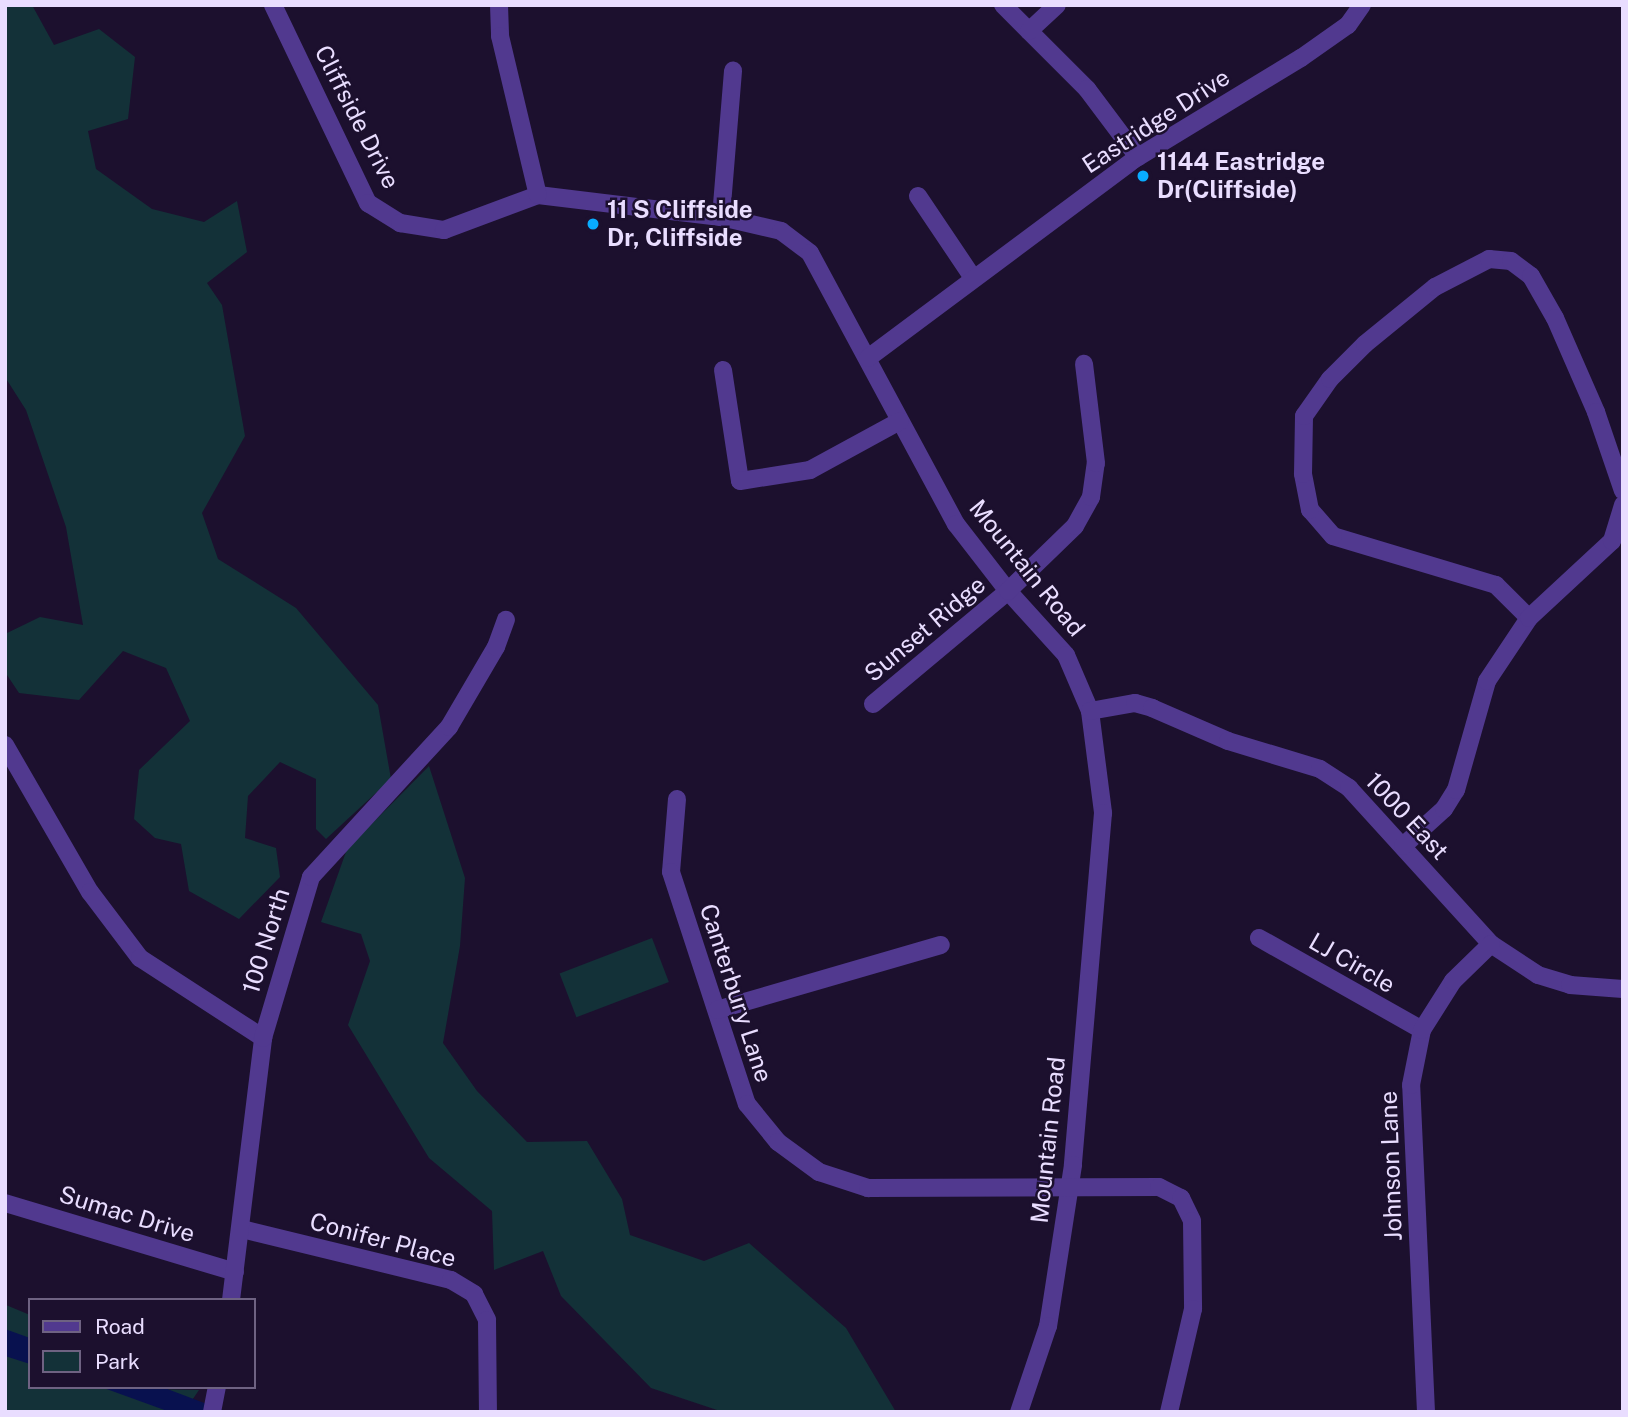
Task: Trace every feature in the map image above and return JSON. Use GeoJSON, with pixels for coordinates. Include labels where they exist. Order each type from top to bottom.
{"type":"FeatureCollection","features":[{"type":"Feature","properties":{"kind":"street","name":"Cliffside Drive"},"geometry":{"type":"LineString","coordinates":[[273,5],[368,203],[400,223],[444,230],[538,195]]}},
{"type":"Feature","properties":{"kind":"street"},"geometry":{"type":"LineString","coordinates":[[499,5],[503,48],[538,195]]}},
{"type":"Feature","properties":{"kind":"street"},"geometry":{"type":"LineString","coordinates":[[1003,5],[1087,89],[1138,158]]}},
{"type":"Feature","properties":{"kind":"street"},"geometry":{"type":"LineString","coordinates":[[1029,31],[1057,5]]}},
{"type":"Feature","properties":{"kind":"street","name":"Eastridge Drive"},"geometry":{"type":"LineString","coordinates":[[868,358],[1138,158],[1301,58],[1348,25],[1362,5]]}},
{"type":"Feature","properties":{"kind":"street"},"geometry":{"type":"LineString","coordinates":[[721,217],[733,70]]}},
{"type":"Feature","properties":{"kind":"street","name":"Mountain Road"},"geometry":{"type":"LineString","coordinates":[[538,195],[721,217],[781,231],[810,253],[956,524],[1008,591],[1066,655],[1090,710],[1103,813],[1069,1185],[1048,1326],[1019,1412]]}},
{"type":"Feature","properties":{"kind":"street"},"geometry":{"type":"LineString","coordinates":[[918,197],[973,278]]}},
{"type":"Feature","properties":{"kind":"street"},"geometry":{"type":"LineString","coordinates":[[1529,618],[1496,585],[1333,536],[1310,510],[1303,474],[1304,416],[1330,379],[1365,344],[1436,287],[1489,259],[1511,261],[1531,276],[1555,318],[1596,412],[1623,491]]}},
{"type":"Feature","properties":{"kind":"street","name":"Sunset Ridge"},"geometry":{"type":"LineString","coordinates":[[873,704],[1008,591],[1075,526],[1091,497],[1096,463],[1084,364]]}},
{"type":"Feature","properties":{"kind":"street"},"geometry":{"type":"LineString","coordinates":[[723,370],[740,481],[810,470],[901,421]]}},
{"type":"Feature","properties":{"kind":"street"},"geometry":{"type":"LineString","coordinates":[[1403,846],[1444,810],[1456,790],[1487,681],[1529,618],[1612,541],[1623,505]]}},
{"type":"Feature","properties":{"kind":"street","name":"100 North"},"geometry":{"type":"LineString","coordinates":[[230,1298],[242,1229],[263,1038],[311,877],[449,727],[496,648],[506,620]]}},
{"type":"Feature","properties":{"kind":"street","name":"1000 East"},"geometry":{"type":"LineString","coordinates":[[1090,710],[1135,703],[1228,741],[1320,769],[1349,788],[1491,944],[1538,975],[1570,985],[1623,989]]}},
{"type":"Feature","properties":{"kind":"street"},"geometry":{"type":"LineString","coordinates":[[5,745],[90,892],[140,958],[263,1038]]}},
{"type":"Feature","properties":{"kind":"street","name":"Canterbury Lane"},"geometry":{"type":"LineString","coordinates":[[677,799],[671,872],[747,1104],[778,1142],[819,1172],[868,1188],[1159,1186],[1181,1198],[1192,1221],[1193,1309],[1169,1412]]}},
{"type":"Feature","properties":{"kind":"street","name":"LJ Circle"},"geometry":{"type":"LineString","coordinates":[[1259,938],[1422,1030]]}},
{"type":"Feature","properties":{"kind":"street","name":"Johnson Lane"},"geometry":{"type":"LineString","coordinates":[[1426,1412],[1411,1086],[1422,1030],[1453,981],[1491,944]]}},
{"type":"Feature","properties":{"kind":"street"},"geometry":{"type":"LineString","coordinates":[[717,1010],[941,945]]}},
{"type":"Feature","properties":{"kind":"street","name":"Sumac Drive"},"geometry":{"type":"LineString","coordinates":[[5,1203],[235,1272]]}},
{"type":"Feature","properties":{"kind":"street","name":"Conifer Place"},"geometry":{"type":"LineString","coordinates":[[242,1229],[452,1280],[474,1294],[487,1320],[488,1412]]}},
{"type":"Feature","properties":{"kind":"green space"},"geometry":{"type":"Polygon","coordinates":[[[5,5],[32,5],[54,45],[99,29],[135,57],[128,119],[88,131],[96,169],[152,209],[204,222],[237,201],[247,252],[207,283],[222,305],[245,436],[202,513],[218,559],[296,608],[378,705],[391,779],[326,839],[316,829],[316,779],[280,762],[248,796],[245,838],[276,848],[280,877],[239,919],[189,891],[181,844],[155,838],[134,819],[139,770],[190,721],[166,668],[123,651],[79,700],[19,693],[5,672],[5,634],[40,617],[83,625],[66,527],[26,410],[5,377],[5,5]]]}},
{"type":"Feature","properties":{"kind":"green space"},"geometry":{"type":"Polygon","coordinates":[[[429,766],[465,878],[460,946],[443,1043],[477,1091],[527,1142],[587,1141],[622,1199],[630,1235],[704,1261],[749,1243],[846,1328],[896,1412],[723,1412],[651,1388],[561,1296],[543,1251],[494,1270],[492,1211],[429,1158],[348,1025],[370,961],[361,934],[321,922],[347,849],[429,766]]]}},
{"type":"Feature","properties":{"kind":"green space"},"geometry":{"type":"Polygon","coordinates":[[[652,938],[669,982],[576,1017],[560,973],[652,938]]]}},
{"type":"Feature","properties":{"kind":"green space"},"geometry":{"type":"Polygon","coordinates":[[[6,1305],[28,1314],[28,1389],[199,1390],[184,1412],[5,1412],[6,1305]]]}},
{"type":"Feature","properties":{"kind":"shaded area"},"geometry":{"type":"Polygon","coordinates":[[[5,1329],[28,1337],[28,1363],[5,1356],[5,1329]]]}},
{"type":"Feature","properties":{"kind":"shaded area"},"geometry":{"type":"Polygon","coordinates":[[[107,1389],[167,1389],[228,1412],[170,1412],[107,1389]]]}},
{"type":"Feature","properties":{"kind":"place","name":"1144 Eastridge Dr(Cliffside)"},"geometry":{"type":"Point","coordinates":[1143,176]}},
{"type":"Feature","properties":{"kind":"place","name":"11 S Cliffside Dr, Cliffside"},"geometry":{"type":"Point","coordinates":[593,224]}}]}
